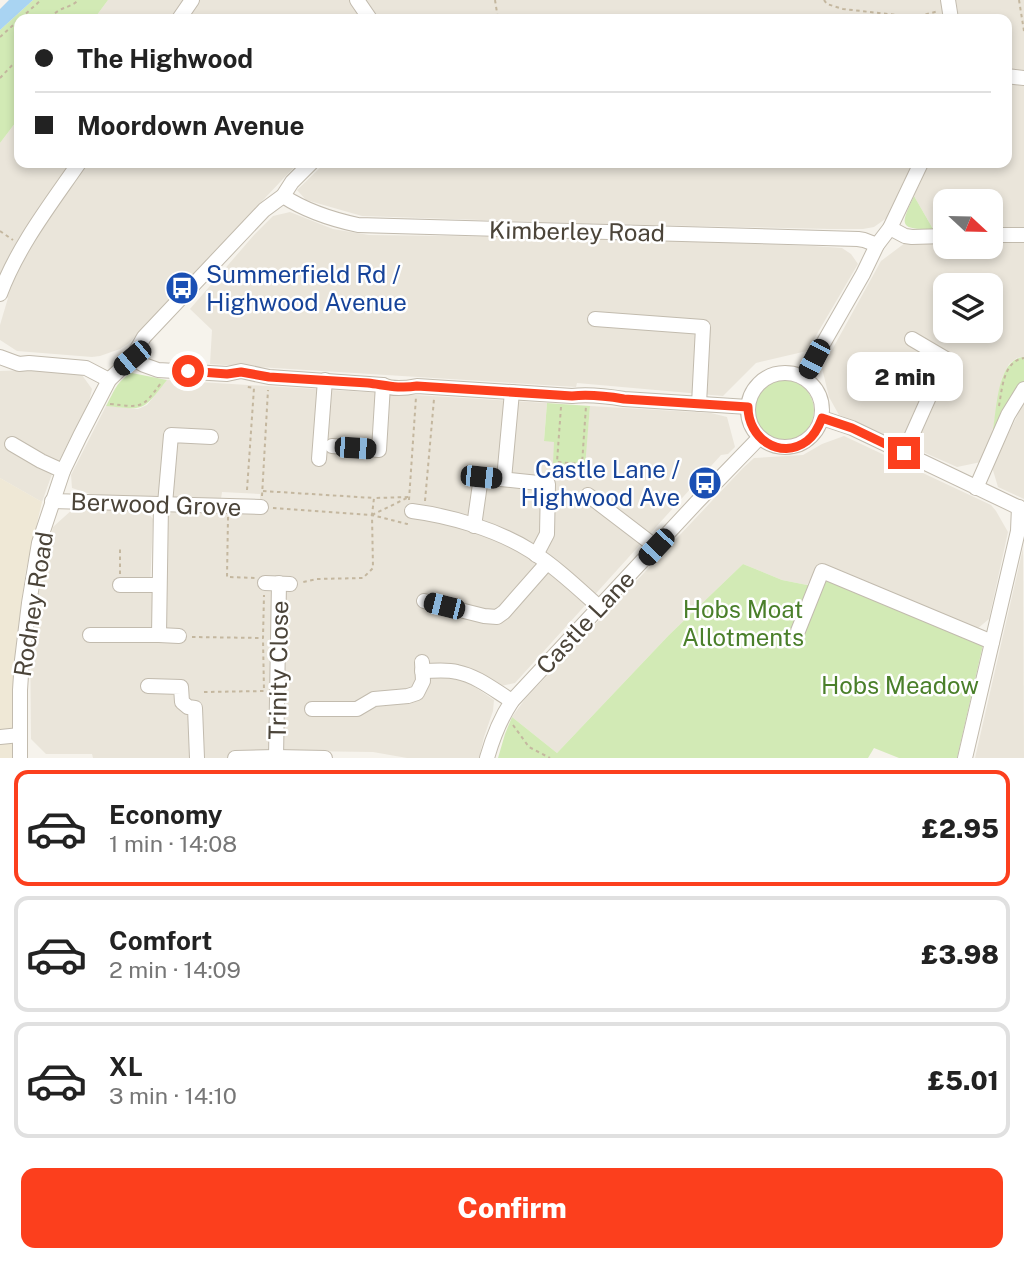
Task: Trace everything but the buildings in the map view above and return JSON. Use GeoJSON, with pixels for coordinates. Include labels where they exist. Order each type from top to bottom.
{"type":"FeatureCollection","features":[{"type":"Feature","properties":{"kind":"street"},"geometry":{"type":"LineString","coordinates":[[0,295],[6,278],[31,232],[76,168]]}},
{"type":"Feature","properties":{"kind":"street","name":"Rodney Road"},"geometry":{"type":"LineString","coordinates":[[20,758],[21,670],[29,603],[39,543],[63,471],[109,380],[132,358],[144,337],[306,168]]}},
{"type":"Feature","properties":{"kind":"street"},"geometry":{"type":"LineString","coordinates":[[804,377],[877,245],[890,228],[918,168]]}},
{"type":"Feature","properties":{"kind":"street","name":"Kimberley Road"},"geometry":{"type":"LineString","coordinates":[[283,195],[313,213],[358,225],[798,236],[858,239],[877,245]]}},
{"type":"Feature","properties":{"kind":"street"},"geometry":{"type":"LineString","coordinates":[[890,228],[905,236],[933,236]]}},
{"type":"Feature","properties":{"kind":"street"},"geometry":{"type":"LineString","coordinates":[[1003,236],[1024,235]]}},
{"type":"Feature","properties":{"kind":"street"},"geometry":{"type":"LineString","coordinates":[[596,319],[704,327],[699,404]]}},
{"type":"Feature","properties":{"kind":"street"},"geometry":{"type":"LineString","coordinates":[[904,453],[946,359],[912,339]]}},
{"type":"Feature","properties":{"kind":"street"},"geometry":{"type":"LineString","coordinates":[[0,357],[19,364],[86,368],[109,380]]}},
{"type":"Feature","properties":{"kind":"street"},"geometry":{"type":"LineString","coordinates":[[132,358],[158,370],[227,374],[249,372],[269,377],[387,387],[587,394],[748,407]]}},
{"type":"Feature","properties":{"kind":"street"},"geometry":{"type":"LineString","coordinates":[[790,373],[804,377],[817,390],[823,409],[817,431],[807,441],[798,446],[782,448],[760,438],[751,425],[748,407],[751,394],[765,378],[790,373]]}},
{"type":"Feature","properties":{"kind":"street"},"geometry":{"type":"LineString","coordinates":[[319,459],[325,380]]}},
{"type":"Feature","properties":{"kind":"street"},"geometry":{"type":"LineString","coordinates":[[332,446],[379,450],[383,385]]}},
{"type":"Feature","properties":{"kind":"street"},"geometry":{"type":"LineString","coordinates":[[976,488],[1008,415],[1024,388]]}},
{"type":"Feature","properties":{"kind":"street"},"geometry":{"type":"LineString","coordinates":[[504,479],[512,392]]}},
{"type":"Feature","properties":{"kind":"street"},"geometry":{"type":"LineString","coordinates":[[822,418],[852,428],[1021,509],[965,758]]}},
{"type":"Feature","properties":{"kind":"street"},"geometry":{"type":"LineString","coordinates":[[159,635],[163,504],[171,435],[211,437]]}},
{"type":"Feature","properties":{"kind":"street","name":"Castle Lane"},"geometry":{"type":"LineString","coordinates":[[487,758],[494,734],[508,707],[697,502],[760,438]]}},
{"type":"Feature","properties":{"kind":"street"},"geometry":{"type":"LineString","coordinates":[[12,444],[63,471]]}},
{"type":"Feature","properties":{"kind":"street"},"geometry":{"type":"LineString","coordinates":[[424,601],[484,616],[497,617],[504,612],[541,559],[547,534],[548,484],[481,477],[474,526]]}},
{"type":"Feature","properties":{"kind":"street"},"geometry":{"type":"LineString","coordinates":[[588,495],[656,547]]}},
{"type":"Feature","properties":{"kind":"street","name":"Berwood Grove"},"geometry":{"type":"LineString","coordinates":[[52,501],[261,507]]}},
{"type":"Feature","properties":{"kind":"street"},"geometry":{"type":"LineString","coordinates":[[413,508],[500,535],[541,559],[600,607]]}},
{"type":"Feature","properties":{"kind":"street"},"geometry":{"type":"LineString","coordinates":[[798,631],[822,571],[992,642]]}},
{"type":"Feature","properties":{"kind":"street","name":"Trinity Close"},"geometry":{"type":"LineString","coordinates":[[276,757],[278,584]]}},
{"type":"Feature","properties":{"kind":"street"},"geometry":{"type":"LineString","coordinates":[[120,585],[159,585]]}},
{"type":"Feature","properties":{"kind":"street"},"geometry":{"type":"LineString","coordinates":[[90,635],[179,636]]}},
{"type":"Feature","properties":{"kind":"street"},"geometry":{"type":"LineString","coordinates":[[312,709],[357,709],[374,699],[417,694],[422,671],[454,671],[481,681],[508,707]]}},
{"type":"Feature","properties":{"kind":"street"},"geometry":{"type":"LineString","coordinates":[[148,686],[181,687],[182,702],[195,708],[197,758]]}},
{"type":"Feature","properties":{"kind":"street"},"geometry":{"type":"LineString","coordinates":[[0,737],[20,735]]}},
{"type":"Feature","properties":{"kind":"street"},"geometry":{"type":"LineString","coordinates":[[235,758],[325,758]]}},
{"type":"Feature","properties":{"kind":"path"},"geometry":{"type":"LineString","coordinates":[[25,14],[41,0]]}},
{"type":"Feature","properties":{"kind":"path"},"geometry":{"type":"LineString","coordinates":[[54,14],[79,0]]}},
{"type":"Feature","properties":{"kind":"path"},"geometry":{"type":"LineString","coordinates":[[824,0],[843,9],[888,14]]}},
{"type":"Feature","properties":{"kind":"path"},"geometry":{"type":"LineString","coordinates":[[1019,0],[1024,31]]}},
{"type":"Feature","properties":{"kind":"path"},"geometry":{"type":"LineString","coordinates":[[928,14],[950,9]]}},
{"type":"Feature","properties":{"kind":"path"},"geometry":{"type":"LineString","coordinates":[[0,37],[14,24]]}},
{"type":"Feature","properties":{"kind":"path"},"geometry":{"type":"LineString","coordinates":[[0,78],[14,63]]}},
{"type":"Feature","properties":{"kind":"path"},"geometry":{"type":"LineString","coordinates":[[0,231],[23,246]]}},
{"type":"Feature","properties":{"kind":"path"},"geometry":{"type":"LineString","coordinates":[[98,402],[139,406],[146,402],[168,370]]}},
{"type":"Feature","properties":{"kind":"path"},"geometry":{"type":"LineString","coordinates":[[247,490],[254,388],[247,387],[249,372]]}},
{"type":"Feature","properties":{"kind":"path"},"geometry":{"type":"LineString","coordinates":[[269,377],[261,507],[372,515],[407,524],[413,508],[435,387]]}},
{"type":"Feature","properties":{"kind":"path"},"geometry":{"type":"LineString","coordinates":[[413,508],[417,386]]}},
{"type":"Feature","properties":{"kind":"path"},"geometry":{"type":"LineString","coordinates":[[562,395],[557,462],[582,464],[587,394]]}},
{"type":"Feature","properties":{"kind":"path"},"geometry":{"type":"LineString","coordinates":[[262,491],[374,498],[413,508]]}},
{"type":"Feature","properties":{"kind":"path"},"geometry":{"type":"LineString","coordinates":[[228,506],[227,578],[264,578],[278,584],[317,579],[363,578],[373,568],[374,498]]}},
{"type":"Feature","properties":{"kind":"path"},"geometry":{"type":"LineString","coordinates":[[372,515],[413,508]]}},
{"type":"Feature","properties":{"kind":"path"},"geometry":{"type":"LineString","coordinates":[[120,547],[120,585]]}},
{"type":"Feature","properties":{"kind":"path"},"geometry":{"type":"LineString","coordinates":[[204,692],[264,691],[263,638],[278,584]]}},
{"type":"Feature","properties":{"kind":"path"},"geometry":{"type":"LineString","coordinates":[[179,636],[263,638]]}},
{"type":"Feature","properties":{"kind":"path"},"geometry":{"type":"LineString","coordinates":[[508,707],[529,747],[551,758]]}},
{"type":"Feature","properties":{"kind":"shaded area"},"geometry":{"type":"Polygon","coordinates":[[[108,0],[941,0],[942,14],[98,14],[108,0]]]}},
{"type":"Feature","properties":{"kind":"shaded area"},"geometry":{"type":"Polygon","coordinates":[[[956,0],[1024,0],[1024,70],[1012,69],[1012,14],[958,14],[956,0]]]}},
{"type":"Feature","properties":{"kind":"shaded area"},"geometry":{"type":"Polygon","coordinates":[[[1012,85],[1024,86],[1024,228],[1003,228],[1003,189],[933,189],[933,229],[914,196],[927,168],[1012,168],[1012,85]]]}},
{"type":"Feature","properties":{"kind":"shaded area"},"geometry":{"type":"Polygon","coordinates":[[[14,125],[14,168],[293,168],[129,343],[120,349],[92,357],[17,351],[0,340],[0,325],[8,298],[0,293],[0,143],[14,125]]]}},
{"type":"Feature","properties":{"kind":"shaded area"},"geometry":{"type":"Polygon","coordinates":[[[320,168],[913,168],[888,217],[874,227],[863,229],[362,216],[306,200],[297,190],[320,168]]]}},
{"type":"Feature","properties":{"kind":"shaded area"},"geometry":{"type":"Polygon","coordinates":[[[290,212],[333,229],[369,235],[599,238],[814,246],[842,248],[851,254],[858,264],[807,351],[756,363],[723,396],[577,383],[576,387],[210,364],[212,330],[190,309],[273,216],[290,212]]]}},
{"type":"Feature","properties":{"kind":"shaded area"},"geometry":{"type":"Polygon","coordinates":[[[1003,242],[1024,242],[1024,357],[1009,364],[1002,378],[991,440],[981,462],[957,467],[839,415],[829,397],[822,368],[881,261],[905,243],[933,243],[933,259],[1003,259],[1003,242]]]}},
{"type":"Feature","properties":{"kind":"shaded area"},"geometry":{"type":"Polygon","coordinates":[[[26,370],[82,375],[92,389],[89,402],[52,474],[42,502],[0,478],[0,371],[26,370]]]}},
{"type":"Feature","properties":{"kind":"shaded area"},"geometry":{"type":"Polygon","coordinates":[[[167,380],[547,403],[544,440],[554,441],[584,467],[590,406],[711,413],[727,417],[735,447],[728,454],[721,455],[515,683],[501,686],[462,666],[430,663],[427,660],[429,676],[457,678],[494,700],[479,758],[407,758],[373,752],[300,751],[300,758],[93,758],[92,754],[46,754],[31,739],[30,628],[53,527],[74,508],[146,511],[153,519],[150,587],[164,587],[165,519],[170,511],[260,511],[260,494],[222,492],[221,499],[113,496],[90,494],[72,488],[71,475],[106,406],[138,409],[147,405],[167,380]]]}},
{"type":"Feature","properties":{"kind":"shaded area"},"geometry":{"type":"Polygon","coordinates":[[[1024,402],[1024,499],[998,487],[992,467],[1024,402]]]}},
{"type":"Feature","properties":{"kind":"shaded area"},"geometry":{"type":"Polygon","coordinates":[[[844,436],[991,505],[996,511],[1008,532],[989,619],[977,629],[819,566],[807,585],[782,580],[743,564],[669,635],[557,753],[512,717],[525,699],[754,458],[803,455],[844,436]]]}},
{"type":"Feature","properties":{"kind":"shaded area"},"geometry":{"type":"Polygon","coordinates":[[[0,478],[42,502],[26,570],[16,643],[12,758],[0,758],[0,478]]]}},
{"type":"Feature","properties":{"kind":"shaded area"},"geometry":{"type":"Polygon","coordinates":[[[1023,548],[1024,758],[975,758],[1023,548]]]}},
{"type":"Feature","properties":{"kind":"green space"},"geometry":{"type":"Polygon","coordinates":[[[33,0],[108,0],[98,14],[18,14],[33,0]]]}},
{"type":"Feature","properties":{"kind":"green space"},"geometry":{"type":"Polygon","coordinates":[[[14,17],[14,125],[0,143],[0,30],[14,17]]]}},
{"type":"Feature","properties":{"kind":"green space"},"geometry":{"type":"Polygon","coordinates":[[[914,196],[933,229],[908,226],[905,223],[906,213],[914,196]]]}},
{"type":"Feature","properties":{"kind":"green space"},"geometry":{"type":"Polygon","coordinates":[[[1024,357],[1024,383],[999,429],[993,429],[1003,375],[1015,360],[1024,357]]]}},
{"type":"Feature","properties":{"kind":"green space"},"geometry":{"type":"Polygon","coordinates":[[[132,373],[167,380],[142,406],[106,406],[119,383],[132,373]]]}},
{"type":"Feature","properties":{"kind":"green space"},"geometry":{"type":"Polygon","coordinates":[[[784,380],[805,389],[814,410],[805,431],[784,440],[763,431],[754,410],[763,389],[784,380]]]}},
{"type":"Feature","properties":{"kind":"green space"},"geometry":{"type":"Polygon","coordinates":[[[547,403],[590,406],[585,467],[553,463],[554,442],[544,441],[547,403]]]}},
{"type":"Feature","properties":{"kind":"green space"},"geometry":{"type":"Polygon","coordinates":[[[743,564],[782,580],[807,585],[826,580],[983,645],[957,758],[899,758],[874,748],[868,758],[498,758],[512,717],[557,753],[669,635],[743,564]]]}},
{"type":"Feature","properties":{"kind":"water"},"geometry":{"type":"Polygon","coordinates":[[[9,0],[33,0],[18,14],[14,14],[14,17],[0,30],[0,9],[9,0]]]}},
{"type":"Feature","properties":{"kind":"place","name":"Summerfield Rd / Highwood Avenue"},"geometry":{"type":"Point","coordinates":[182,288]}},
{"type":"Feature","properties":{"kind":"place","name":"Castle Lane / Highwood Ave"},"geometry":{"type":"Point","coordinates":[705,483]}},
{"type":"Feature","properties":{"kind":"route"},"geometry":{"type":"LineString","coordinates":[[188,371],[227,374],[249,372],[269,377],[368,383],[387,387],[417,386],[572,396],[587,394],[748,407],[751,425],[756,434],[771,445],[782,448],[798,446],[817,431],[822,418],[852,428],[904,453]]}},
{"type":"Feature","properties":{"kind":"park label","name":"Hobs Moat Allotments"},"geometry":{"type":"Point","coordinates":[743,623]}},
{"type":"Feature","properties":{"kind":"park label","name":"Hobs Meadow"},"geometry":{"type":"Point","coordinates":[900,685]}}]}
